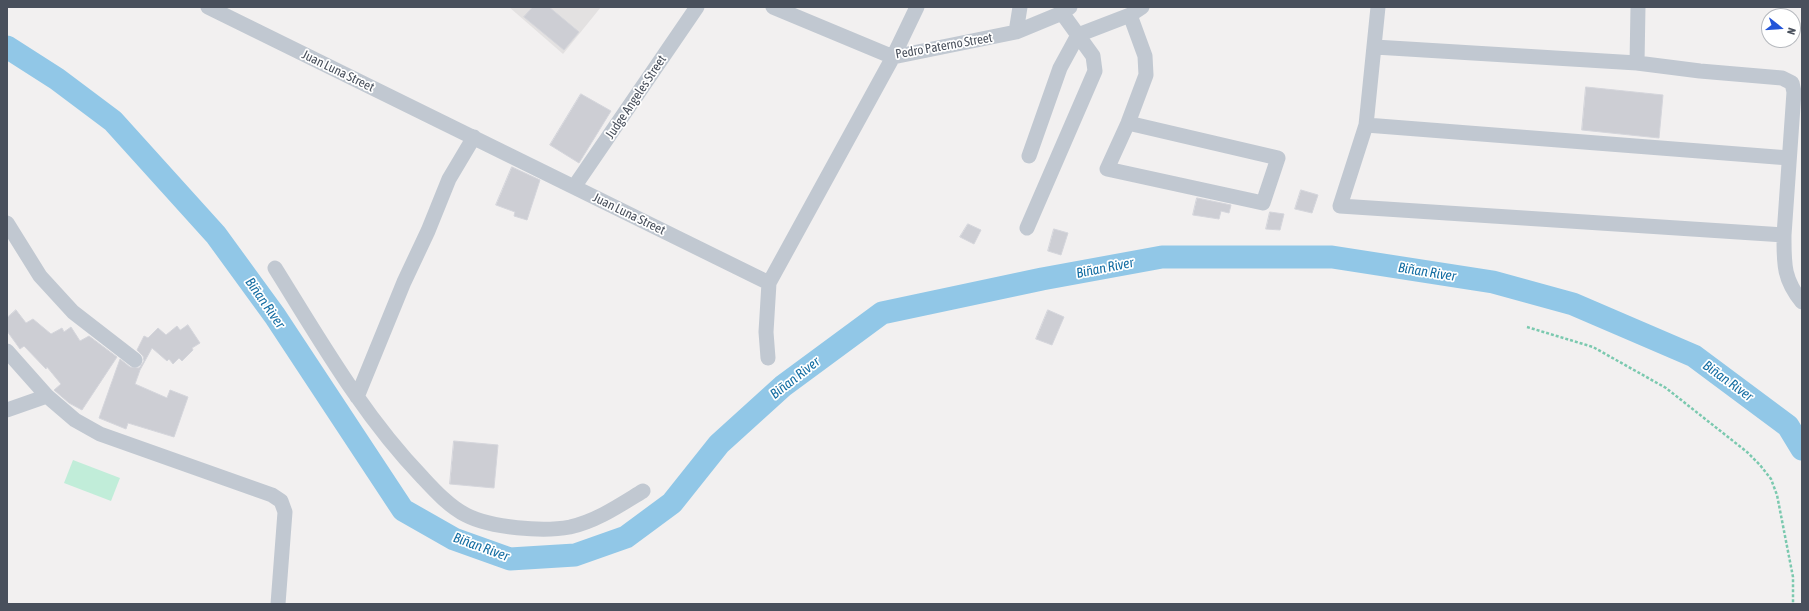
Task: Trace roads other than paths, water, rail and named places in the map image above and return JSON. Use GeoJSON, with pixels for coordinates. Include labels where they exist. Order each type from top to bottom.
{"type":"FeatureCollection","features":[{"type":"Feature","properties":{"kind":"street","name":"Juan Luna Street"},"geometry":{"type":"LineString","coordinates":[[208,7],[770,283]]}},
{"type":"Feature","properties":{"kind":"street","name":"Judge Angeles Street"},"geometry":{"type":"LineString","coordinates":[[574,188],[697,7]]}},
{"type":"Feature","properties":{"kind":"street","name":"Pedro Paterno Street"},"geometry":{"type":"LineString","coordinates":[[773,7],[893,57],[1016,32],[1066,10]]}},
{"type":"Feature","properties":{"kind":"street"},"geometry":{"type":"LineString","coordinates":[[768,358],[766,332],[770,283],[893,57],[917,7]]}},
{"type":"Feature","properties":{"kind":"street"},"geometry":{"type":"LineString","coordinates":[[1016,32],[1020,7]]}},
{"type":"Feature","properties":{"kind":"street"},"geometry":{"type":"LineString","coordinates":[[1378,7],[1366,125],[1340,206],[1784,235]]}},
{"type":"Feature","properties":{"kind":"street"},"geometry":{"type":"LineString","coordinates":[[1637,63],[1638,7]]}},
{"type":"Feature","properties":{"kind":"street"},"geometry":{"type":"LineString","coordinates":[[1027,228],[1094,71],[1093,56],[1078,35],[1066,10]]}},
{"type":"Feature","properties":{"kind":"street"},"geometry":{"type":"LineString","coordinates":[[1029,156],[1060,68],[1078,35],[1136,11],[1145,56],[1146,75],[1128,123],[1107,169],[1263,203],[1278,158],[1128,123]]}},
{"type":"Feature","properties":{"kind":"street"},"geometry":{"type":"LineString","coordinates":[[1375,47],[1637,63],[1700,71],[1782,78],[1792,82],[1794,92],[1784,235],[1784,269],[1794,292],[1802,302]]}},
{"type":"Feature","properties":{"kind":"street"},"geometry":{"type":"LineString","coordinates":[[1366,125],[1789,158]]}},
{"type":"Feature","properties":{"kind":"street"},"geometry":{"type":"LineString","coordinates":[[357,397],[404,282],[428,231],[449,179],[474,137]]}},
{"type":"Feature","properties":{"kind":"street"},"geometry":{"type":"LineString","coordinates":[[7,223],[40,276],[73,312],[135,360]]}},
{"type":"Feature","properties":{"kind":"street"},"geometry":{"type":"LineString","coordinates":[[275,268],[357,397],[413,468],[438,493],[466,515],[496,525],[554,529],[571,526],[601,516],[643,491]]}},
{"type":"Feature","properties":{"kind":"street"},"geometry":{"type":"LineString","coordinates":[[7,351],[47,396],[75,420],[100,434],[272,495],[281,501],[285,512],[278,604]]}},
{"type":"Feature","properties":{"kind":"street"},"geometry":{"type":"LineString","coordinates":[[7,410],[47,396]]}},
{"type":"Feature","properties":{"kind":"waterway","name":"Biñan River"},"geometry":{"type":"LineString","coordinates":[[7,47],[57,79],[113,121],[216,235],[275,316],[403,510],[454,539],[510,559],[575,555],[626,537],[672,503],[719,444],[783,386],[882,313],[1042,279],[1162,257],[1332,257],[1493,282],[1573,304],[1694,356],[1788,426],[1802,449]]}}]}
